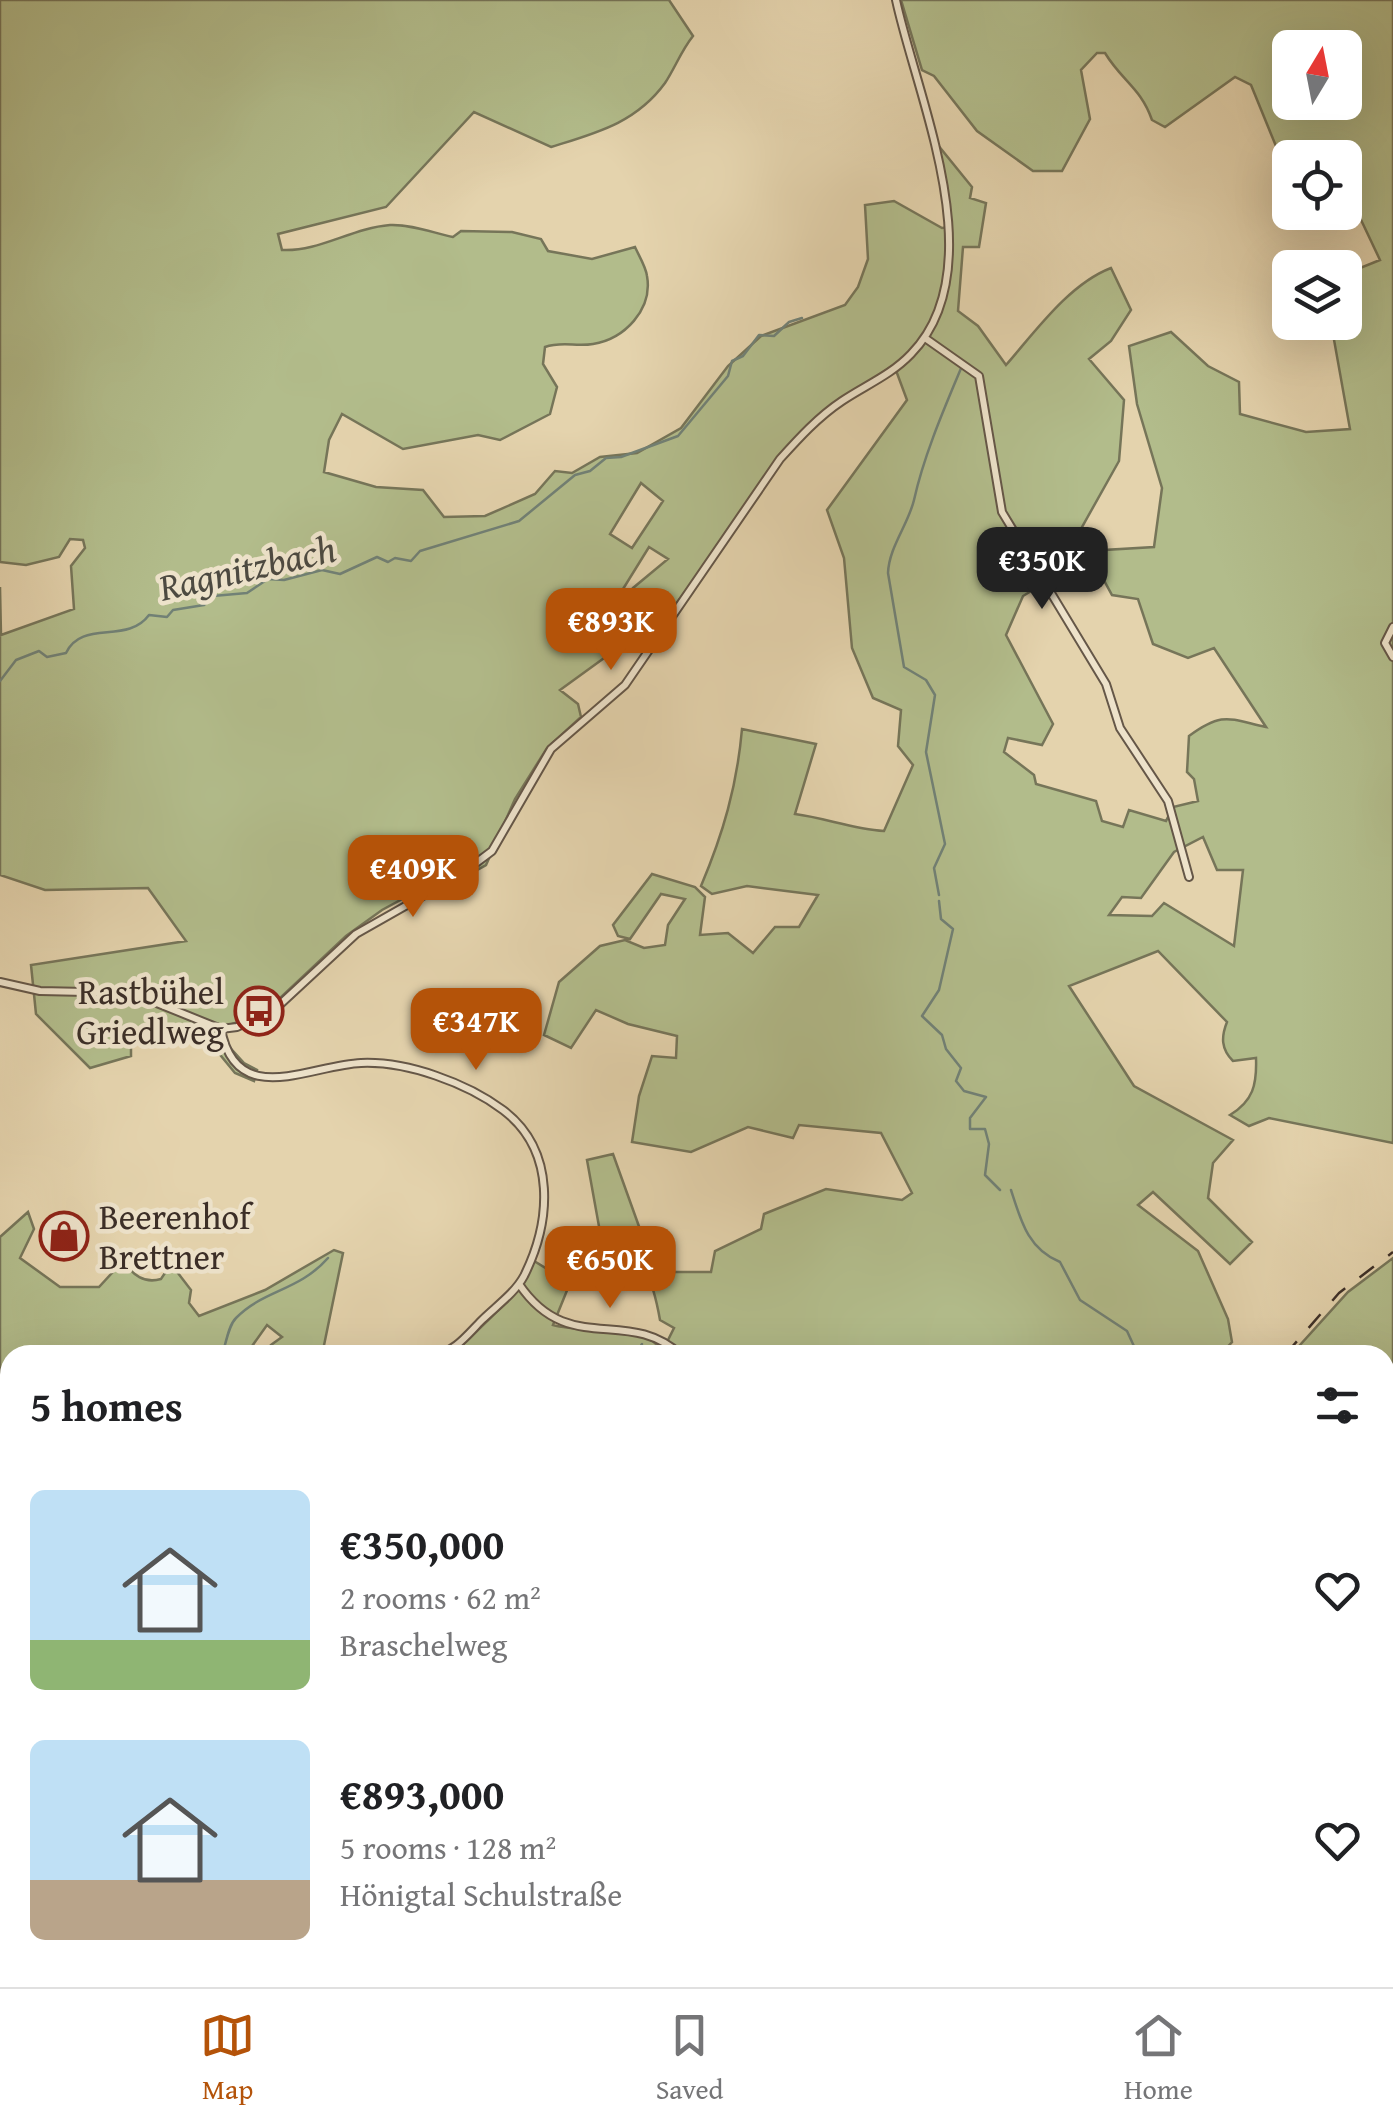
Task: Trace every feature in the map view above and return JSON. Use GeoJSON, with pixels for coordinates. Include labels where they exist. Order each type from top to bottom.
{"type":"FeatureCollection","features":[{"type":"Feature","properties":{"kind":"street"},"geometry":{"type":"LineString","coordinates":[[0,982],[40,991],[132,993],[221,1029],[238,1028],[274,1010],[356,934],[486,856],[552,750],[625,685],[780,459],[827,412],[898,368],[925,338],[941,304],[949,232],[928,112],[896,0]]}},
{"type":"Feature","properties":{"kind":"street"},"geometry":{"type":"LineString","coordinates":[[925,338],[966,362],[978,376],[1002,512],[1106,684],[1120,728],[1168,801],[1189,877]]}},
{"type":"Feature","properties":{"kind":"street"},"geometry":{"type":"LineString","coordinates":[[1393,628],[1385,643],[1393,657]]}},
{"type":"Feature","properties":{"kind":"street"},"geometry":{"type":"LineString","coordinates":[[221,1029],[223,1041],[240,1066],[260,1077],[278,1079],[360,1063],[377,1064],[462,1086],[504,1111],[527,1138],[546,1188],[534,1248],[519,1284],[455,1345]]}},
{"type":"Feature","properties":{"kind":"street"},"geometry":{"type":"LineString","coordinates":[[519,1284],[556,1322],[643,1334],[663,1345]]}},
{"type":"Feature","properties":{"kind":"green space"},"geometry":{"type":"Polygon","coordinates":[[[0,0],[669,0],[693,36],[654,97],[628,117],[551,147],[474,112],[386,207],[278,234],[282,250],[296,250],[390,225],[453,237],[461,231],[512,232],[541,239],[548,251],[592,259],[635,247],[646,273],[648,288],[641,311],[625,329],[593,344],[545,347],[543,364],[557,387],[550,414],[500,440],[478,435],[403,449],[342,414],[329,440],[324,472],[376,487],[423,490],[444,517],[485,516],[535,494],[555,471],[572,473],[600,457],[637,453],[681,428],[728,366],[761,336],[845,305],[858,287],[868,259],[865,205],[894,201],[942,228],[950,227],[937,144],[972,187],[970,198],[986,203],[979,247],[963,247],[958,311],[978,326],[1006,365],[1067,297],[1111,268],[1131,310],[1111,341],[1089,359],[1124,400],[1119,461],[1054,577],[1023,596],[1006,635],[1053,724],[1042,745],[1008,738],[1004,752],[1034,775],[1036,784],[1096,801],[1102,821],[1123,827],[1129,810],[1166,821],[1173,807],[1198,801],[1194,779],[1187,772],[1189,736],[1210,723],[1226,719],[1266,727],[1214,648],[1188,658],[1153,644],[1138,599],[1112,595],[1088,551],[1154,547],[1162,488],[1137,404],[1129,346],[1171,332],[1208,366],[1239,382],[1240,414],[1306,432],[1350,429],[1334,340],[1362,340],[1362,267],[1380,260],[1362,222],[1362,140],[1273,140],[1251,85],[1235,77],[1165,127],[1152,120],[1142,100],[1105,53],[1097,53],[1081,70],[1090,119],[1062,171],[1033,171],[977,131],[934,76],[922,70],[901,0],[1393,0],[1393,1143],[1269,1118],[1249,1126],[1230,1115],[1252,1091],[1256,1058],[1233,1061],[1223,1043],[1227,1022],[1158,951],[1069,986],[1134,1086],[1233,1140],[1213,1163],[1208,1198],[1252,1242],[1230,1264],[1153,1192],[1138,1205],[1198,1251],[1228,1319],[1229,1345],[657,1345],[668,1340],[674,1328],[660,1320],[649,1277],[636,1257],[600,1232],[587,1160],[613,1154],[641,1232],[674,1272],[711,1272],[715,1251],[761,1229],[764,1214],[826,1189],[902,1200],[912,1193],[881,1133],[799,1125],[793,1138],[748,1127],[691,1152],[632,1142],[639,1096],[652,1056],[676,1058],[677,1036],[628,1024],[596,1010],[571,1048],[544,1035],[559,982],[600,946],[625,940],[644,948],[665,945],[668,925],[685,899],[661,894],[630,939],[618,936],[613,925],[652,874],[695,887],[705,897],[700,935],[728,933],[753,953],[775,927],[799,927],[818,895],[747,886],[712,894],[701,886],[728,809],[742,729],[816,744],[795,814],[884,831],[913,765],[898,746],[901,710],[873,698],[852,648],[844,558],[827,510],[907,400],[894,365],[852,393],[798,439],[673,608],[560,690],[578,704],[581,717],[547,748],[515,799],[486,865],[432,895],[421,889],[382,910],[346,936],[278,1000],[247,1019],[214,1030],[244,1063],[257,1070],[254,1081],[235,1073],[212,1045],[156,1037],[131,1043],[131,1056],[90,1068],[36,1014],[31,965],[186,941],[148,888],[45,890],[0,875],[0,587],[1,635],[74,609],[71,566],[85,548],[83,540],[70,539],[59,557],[26,565],[0,562],[0,0]],[[641,483],[610,534],[632,548],[663,501],[641,483]],[[649,547],[615,602],[583,641],[591,640],[633,588],[668,559],[649,547]],[[1203,837],[1174,852],[1141,898],[1122,897],[1109,915],[1152,916],[1164,903],[1234,946],[1243,870],[1217,870],[1203,837]]]}},
{"type":"Feature","properties":{"kind":"green space"},"geometry":{"type":"Polygon","coordinates":[[[28,1212],[34,1229],[20,1258],[60,1287],[99,1287],[123,1261],[135,1274],[149,1280],[161,1279],[171,1264],[191,1290],[189,1303],[199,1316],[265,1290],[334,1250],[343,1253],[324,1345],[271,1345],[282,1337],[267,1325],[253,1345],[0,1345],[0,1237],[28,1212]]]}},
{"type":"Feature","properties":{"kind":"green space"},"geometry":{"type":"Polygon","coordinates":[[[1393,1258],[1393,1345],[1300,1345],[1348,1292],[1393,1258]]]}},
{"type":"Feature","properties":{"kind":"green space"},"geometry":{"type":"Polygon","coordinates":[[[534,1261],[570,1283],[553,1325],[638,1335],[657,1345],[462,1345],[512,1297],[534,1261]]]}},
{"type":"Feature","properties":{"kind":"waterway","name":"Ragnitzbach"},"geometry":{"type":"LineString","coordinates":[[0,681],[16,660],[39,651],[47,657],[66,653],[83,637],[129,629],[149,615],[167,617],[173,610],[204,605],[213,596],[247,593],[268,579],[284,580],[322,570],[340,574],[377,557],[388,562],[395,558],[411,561],[420,551],[519,521],[575,475],[590,471],[606,458],[621,457],[678,436],[728,376],[732,361],[743,356],[759,335],[774,336],[789,322],[802,318]]}},
{"type":"Feature","properties":{"kind":"waterway"},"geometry":{"type":"LineString","coordinates":[[939,895],[934,868],[945,844],[926,752],[935,695],[926,680],[904,667],[888,573],[929,449],[962,366]]}},
{"type":"Feature","properties":{"kind":"waterway"},"geometry":{"type":"LineString","coordinates":[[939,901],[941,919],[953,929],[939,990],[922,1016],[942,1035],[946,1049],[961,1068],[956,1081],[964,1091],[986,1097],[970,1118],[970,1129],[985,1129],[989,1144],[985,1175],[1000,1190]]}},
{"type":"Feature","properties":{"kind":"waterway"},"geometry":{"type":"LineString","coordinates":[[1011,1190],[1033,1242],[1060,1262],[1080,1300],[1127,1331],[1133,1345]]}},
{"type":"Feature","properties":{"kind":"waterway"},"geometry":{"type":"LineString","coordinates":[[225,1345],[236,1318],[258,1301],[305,1277],[328,1258]]}},
{"type":"Feature","properties":{"kind":"railway"},"geometry":{"type":"LineString","coordinates":[[1294,1345],[1339,1293],[1393,1252]]}},
{"type":"Feature","properties":{"kind":"place","name":"Rastbühel Griedlweg"},"geometry":{"type":"Point","coordinates":[259,1011]}},
{"type":"Feature","properties":{"kind":"place","name":"Beerenhof Brettner"},"geometry":{"type":"Point","coordinates":[64,1236]}}]}
